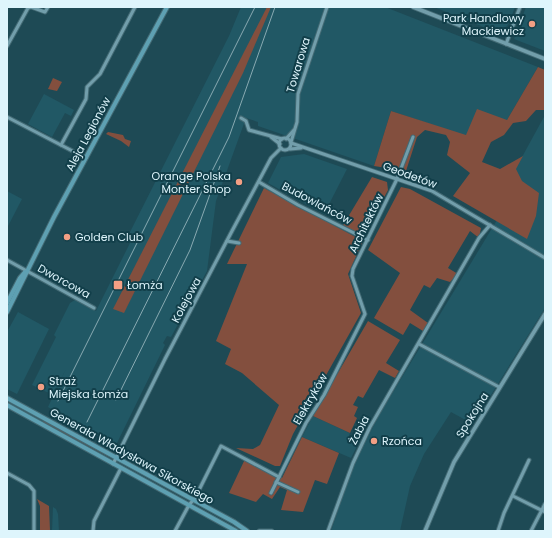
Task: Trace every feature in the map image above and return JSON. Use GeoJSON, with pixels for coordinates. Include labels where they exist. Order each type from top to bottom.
{"type":"FeatureCollection","features":[{"type":"Feature","properties":{"kind":"main road","name":"Aleja Legionów"},"geometry":{"type":"LineString","coordinates":[[7,303],[20,278],[26,271],[167,7]]}},
{"type":"Feature","properties":{"kind":"main road","name":"Aleja Legionów"},"geometry":{"type":"LineString","coordinates":[[7,312],[24,280],[26,271]]}},
{"type":"Feature","properties":{"kind":"main road","name":"Generała Władysława Sikorskiego"},"geometry":{"type":"LineString","coordinates":[[7,398],[194,500],[247,531]]}},
{"type":"Feature","properties":{"kind":"main road","name":"Generała Władysława Sikorskiego"},"geometry":{"type":"LineString","coordinates":[[7,405],[236,531]]}},
{"type":"Feature","properties":{"kind":"street"},"geometry":{"type":"LineString","coordinates":[[7,46],[28,8],[45,12],[48,7]]}},
{"type":"Feature","properties":{"kind":"street"},"geometry":{"type":"LineString","coordinates":[[61,145],[87,97],[87,87],[100,74],[135,7]]}},
{"type":"Feature","properties":{"kind":"street","name":"Towarowa"},"geometry":{"type":"LineString","coordinates":[[290,148],[297,122],[298,94],[327,7]]}},
{"type":"Feature","properties":{"kind":"street"},"geometry":{"type":"LineString","coordinates":[[413,7],[545,59]]}},
{"type":"Feature","properties":{"kind":"street"},"geometry":{"type":"LineString","coordinates":[[506,44],[520,7]]}},
{"type":"Feature","properties":{"kind":"street"},"geometry":{"type":"LineString","coordinates":[[7,117],[86,158]]}},
{"type":"Feature","properties":{"kind":"street"},"geometry":{"type":"LineString","coordinates":[[241,118],[246,121],[249,130],[271,137],[284,139],[303,148]]}},
{"type":"Feature","properties":{"kind":"street","name":"Kolejowa"},"geometry":{"type":"LineString","coordinates":[[113,464],[227,241],[273,156],[284,139],[294,130]]}},
{"type":"Feature","properties":{"kind":"street"},"geometry":{"type":"LineString","coordinates":[[271,137],[286,150],[290,148],[303,148]]}},
{"type":"Feature","properties":{"kind":"street","name":"Architektów"},"geometry":{"type":"LineString","coordinates":[[365,314],[352,276],[353,269],[397,179],[413,137]]}},
{"type":"Feature","properties":{"kind":"street","name":"Geodetów"},"geometry":{"type":"LineString","coordinates":[[303,148],[432,192],[545,258]]}},
{"type":"Feature","properties":{"kind":"street","name":"Budowlańców"},"geometry":{"type":"LineString","coordinates":[[259,182],[298,205],[368,240]]}},
{"type":"Feature","properties":{"kind":"street","name":"Żabia"},"geometry":{"type":"LineString","coordinates":[[328,531],[353,463],[364,438],[479,238],[490,225]]}},
{"type":"Feature","properties":{"kind":"street"},"geometry":{"type":"LineString","coordinates":[[227,241],[239,243]]}},
{"type":"Feature","properties":{"kind":"street","name":"Dworcowa"},"geometry":{"type":"LineString","coordinates":[[7,260],[94,308]]}},
{"type":"Feature","properties":{"kind":"street","name":"Elektryków"},"geometry":{"type":"LineString","coordinates":[[271,493],[306,423],[324,395],[365,314]]}},
{"type":"Feature","properties":{"kind":"street","name":"Spokojna"},"geometry":{"type":"LineString","coordinates":[[425,531],[454,462],[545,314]]}},
{"type":"Feature","properties":{"kind":"street"},"geometry":{"type":"LineString","coordinates":[[541,321],[545,324]]}},
{"type":"Feature","properties":{"kind":"street"},"geometry":{"type":"LineString","coordinates":[[418,344],[499,387]]}},
{"type":"Feature","properties":{"kind":"street"},"geometry":{"type":"LineString","coordinates":[[175,531],[189,505],[194,500],[221,446],[279,476]]}},
{"type":"Feature","properties":{"kind":"street"},"geometry":{"type":"LineString","coordinates":[[498,531],[503,516],[529,460]]}},
{"type":"Feature","properties":{"kind":"street"},"geometry":{"type":"LineString","coordinates":[[94,531],[94,521],[121,468]]}},
{"type":"Feature","properties":{"kind":"street"},"geometry":{"type":"LineString","coordinates":[[7,474],[29,485],[34,491],[34,531]]}},
{"type":"Feature","properties":{"kind":"street"},"geometry":{"type":"LineString","coordinates":[[276,482],[298,492]]}},
{"type":"Feature","properties":{"kind":"street"},"geometry":{"type":"LineString","coordinates":[[513,496],[543,511]]}},
{"type":"Feature","properties":{"kind":"street"},"geometry":{"type":"LineString","coordinates":[[531,531],[543,511],[545,504]]}},
{"type":"Feature","properties":{"kind":"street"},"geometry":{"type":"LineString","coordinates":[[259,531],[272,531]]}},
{"type":"Feature","properties":{"kind":"shaded area"},"geometry":{"type":"Polygon","coordinates":[[[241,7],[385,7],[538,67],[507,120],[466,136],[391,111],[374,166],[258,126],[258,122],[246,118],[216,201],[207,271],[171,337],[167,336],[163,343],[165,345],[116,445],[85,430],[48,407],[66,369],[53,395],[32,385],[56,337],[54,335],[70,303],[75,300],[96,311],[133,237],[129,234],[229,36],[241,7]]]}},
{"type":"Feature","properties":{"kind":"shaded area"},"geometry":{"type":"Polygon","coordinates":[[[267,7],[271,7],[243,73],[124,313],[113,309],[267,7]]]}},
{"type":"Feature","properties":{"kind":"shaded area"},"geometry":{"type":"Polygon","coordinates":[[[434,7],[515,7],[509,23],[501,34],[434,7]]]}},
{"type":"Feature","properties":{"kind":"shaded area"},"geometry":{"type":"Polygon","coordinates":[[[526,7],[545,7],[545,51],[514,39],[526,7]]]}},
{"type":"Feature","properties":{"kind":"shaded area"},"geometry":{"type":"Polygon","coordinates":[[[538,67],[545,70],[545,110],[536,110],[526,121],[513,123],[504,135],[491,142],[482,162],[500,169],[523,156],[516,169],[522,181],[539,193],[536,216],[527,239],[453,196],[470,173],[447,155],[450,142],[446,135],[425,130],[417,137],[406,171],[374,166],[391,111],[466,135],[477,109],[507,120],[538,67]]]}},
{"type":"Feature","properties":{"kind":"shaded area"},"geometry":{"type":"Polygon","coordinates":[[[53,78],[62,82],[57,91],[48,89],[53,78]]]}},
{"type":"Feature","properties":{"kind":"shaded area"},"geometry":{"type":"Polygon","coordinates":[[[44,94],[74,110],[71,116],[65,113],[52,137],[28,124],[44,94]]]}},
{"type":"Feature","properties":{"kind":"shaded area"},"geometry":{"type":"Polygon","coordinates":[[[545,115],[545,308],[473,424],[451,412],[424,454],[410,486],[400,531],[331,531],[355,461],[381,412],[497,220],[516,168],[545,115]]]}},
{"type":"Feature","properties":{"kind":"shaded area"},"geometry":{"type":"Polygon","coordinates":[[[108,132],[123,135],[125,139],[131,141],[129,147],[121,141],[106,134],[108,132]]]}},
{"type":"Feature","properties":{"kind":"shaded area"},"geometry":{"type":"Polygon","coordinates":[[[304,154],[347,169],[324,214],[268,183],[281,157],[304,154]]]}},
{"type":"Feature","properties":{"kind":"shaded area"},"geometry":{"type":"Polygon","coordinates":[[[372,177],[387,182],[388,190],[366,232],[355,233],[342,227],[372,177]]]}},
{"type":"Feature","properties":{"kind":"shaded area"},"geometry":{"type":"Polygon","coordinates":[[[401,187],[410,189],[481,228],[479,238],[470,231],[448,268],[458,274],[450,282],[437,278],[430,288],[424,285],[410,310],[428,323],[423,331],[410,323],[403,335],[374,318],[400,273],[368,250],[401,187]]]}},
{"type":"Feature","properties":{"kind":"shaded area"},"geometry":{"type":"Polygon","coordinates":[[[264,188],[363,241],[348,274],[361,313],[293,434],[280,466],[275,466],[236,448],[253,449],[260,445],[279,405],[242,373],[225,364],[231,349],[216,341],[247,264],[227,264],[264,188]]]}},
{"type":"Feature","properties":{"kind":"shaded area"},"geometry":{"type":"Polygon","coordinates":[[[7,191],[22,199],[7,228],[7,191]]]}},
{"type":"Feature","properties":{"kind":"shaded area"},"geometry":{"type":"Polygon","coordinates":[[[18,312],[49,329],[17,394],[7,389],[7,332],[18,312]]]}},
{"type":"Feature","properties":{"kind":"shaded area"},"geometry":{"type":"Polygon","coordinates":[[[368,321],[400,340],[386,363],[399,371],[395,378],[379,370],[363,398],[358,396],[353,405],[358,407],[354,416],[357,418],[350,433],[313,416],[368,321]]]}},
{"type":"Feature","properties":{"kind":"shaded area"},"geometry":{"type":"Polygon","coordinates":[[[313,416],[350,433],[347,441],[357,446],[351,458],[302,437],[313,416]]]}},
{"type":"Feature","properties":{"kind":"shaded area"},"geometry":{"type":"Polygon","coordinates":[[[44,420],[108,456],[109,457],[43,422],[44,420]]]}},
{"type":"Feature","properties":{"kind":"shaded area"},"geometry":{"type":"Polygon","coordinates":[[[302,437],[339,453],[327,484],[315,480],[303,512],[281,510],[287,490],[280,487],[272,499],[263,494],[256,502],[229,493],[245,459],[282,478],[302,437]]]}},
{"type":"Feature","properties":{"kind":"shaded area"},"geometry":{"type":"Polygon","coordinates":[[[37,499],[49,506],[50,531],[40,531],[40,506],[37,499]]]}},
{"type":"Feature","properties":{"kind":"shaded area"},"geometry":{"type":"Polygon","coordinates":[[[53,507],[56,509],[58,514],[59,531],[52,531],[53,507]]]}},
{"type":"Feature","properties":{"kind":"railway"},"geometry":{"type":"LineString","coordinates":[[58,401],[255,7]]}},
{"type":"Feature","properties":{"kind":"railway"},"geometry":{"type":"LineString","coordinates":[[87,422],[229,137],[275,7]]}},
{"type":"Feature","properties":{"kind":"railway"},"geometry":{"type":"LineString","coordinates":[[116,400],[190,250],[220,166]]}},
{"type":"Feature","properties":{"kind":"place","name":"Park Handlowy Mackiewicz"},"geometry":{"type":"Point","coordinates":[532,24]}},
{"type":"Feature","properties":{"kind":"place","name":"Orange Polska Monter Shop"},"geometry":{"type":"Point","coordinates":[239,182]}},
{"type":"Feature","properties":{"kind":"place","name":"Golden Club"},"geometry":{"type":"Point","coordinates":[67,237]}},
{"type":"Feature","properties":{"kind":"place","name":"Łomża"},"geometry":{"type":"Point","coordinates":[118,285]}},
{"type":"Feature","properties":{"kind":"place","name":"Straż Miejska Łomża"},"geometry":{"type":"Point","coordinates":[41,387]}},
{"type":"Feature","properties":{"kind":"place","name":"Rzońca"},"geometry":{"type":"Point","coordinates":[374,441]}}]}
